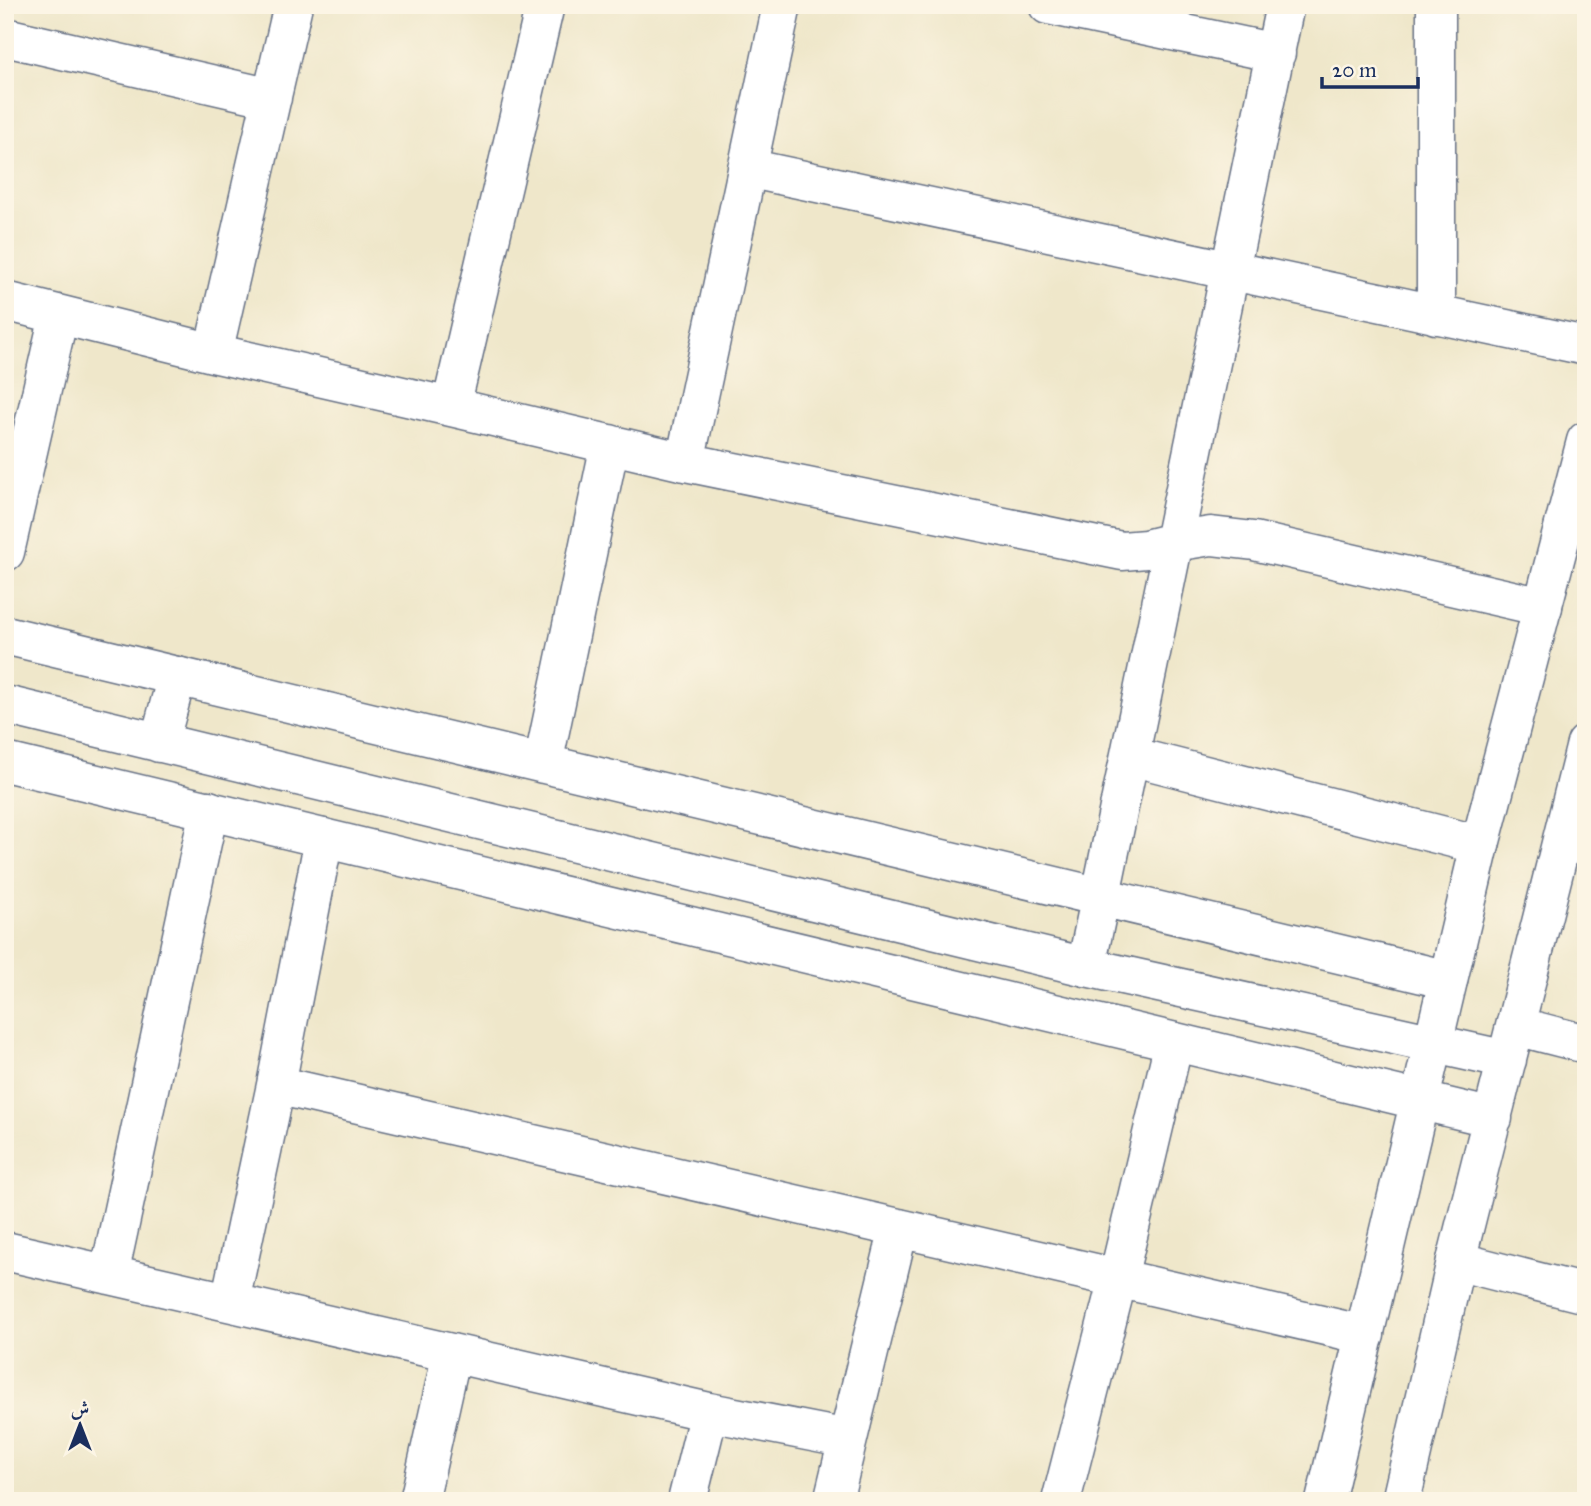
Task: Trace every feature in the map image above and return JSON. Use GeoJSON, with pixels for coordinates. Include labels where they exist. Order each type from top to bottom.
{"type":"FeatureCollection","features":[{"type":"Feature","properties":{"kind":"street"},"geometry":{"type":"LineString","coordinates":[[213,353],[293,5]]}},
{"type":"Feature","properties":{"kind":"street"},"geometry":{"type":"LineString","coordinates":[[451,407],[545,5]]}},
{"type":"Feature","properties":{"kind":"street"},"geometry":{"type":"LineString","coordinates":[[685,462],[782,5]]}},
{"type":"Feature","properties":{"kind":"street"},"geometry":{"type":"LineString","coordinates":[[1048,5],[1276,52]]}},
{"type":"Feature","properties":{"kind":"street"},"geometry":{"type":"LineString","coordinates":[[1086,967],[1285,5]]}},
{"type":"Feature","properties":{"kind":"street"},"geometry":{"type":"LineString","coordinates":[[1436,5],[1436,315]]}},
{"type":"Feature","properties":{"kind":"street"},"geometry":{"type":"LineString","coordinates":[[5,37],[272,98]]}},
{"type":"Feature","properties":{"kind":"street"},"geometry":{"type":"LineString","coordinates":[[747,168],[1586,346]]}},
{"type":"Feature","properties":{"kind":"street"},"geometry":{"type":"LineString","coordinates":[[5,302],[685,462],[1122,551],[1212,536],[1254,541],[1543,607]]}},
{"type":"Feature","properties":{"kind":"street"},"geometry":{"type":"LineString","coordinates":[[5,552],[59,315]]}},
{"type":"Feature","properties":{"kind":"street"},"geometry":{"type":"LineString","coordinates":[[1325,1501],[1480,845],[1543,607],[1579,497],[1586,441]]}},
{"type":"Feature","properties":{"kind":"street"},"geometry":{"type":"LineString","coordinates":[[543,764],[610,444]]}},
{"type":"Feature","properties":{"kind":"street"},"geometry":{"type":"LineString","coordinates":[[5,635],[1448,979]]}},
{"type":"Feature","properties":{"kind":"street"},"geometry":{"type":"LineString","coordinates":[[159,743],[177,676]]}},
{"type":"Feature","properties":{"kind":"street"},"geometry":{"type":"LineString","coordinates":[[5,705],[1086,967],[1433,1044],[1586,1044]]}},
{"type":"Feature","properties":{"kind":"street"},"geometry":{"type":"LineString","coordinates":[[1401,1501],[1456,1261],[1585,754]]}},
{"type":"Feature","properties":{"kind":"street"},"geometry":{"type":"LineString","coordinates":[[1130,756],[1480,845]]}},
{"type":"Feature","properties":{"kind":"street"},"geometry":{"type":"LineString","coordinates":[[5,762],[1493,1118]]}},
{"type":"Feature","properties":{"kind":"street"},"geometry":{"type":"LineString","coordinates":[[109,1275],[209,810]]}},
{"type":"Feature","properties":{"kind":"street"},"geometry":{"type":"LineString","coordinates":[[230,1303],[324,838]]}},
{"type":"Feature","properties":{"kind":"street"},"geometry":{"type":"LineString","coordinates":[[1061,1501],[1174,1042]]}},
{"type":"Feature","properties":{"kind":"street"},"geometry":{"type":"LineString","coordinates":[[276,1084],[1364,1335]]}},
{"type":"Feature","properties":{"kind":"street"},"geometry":{"type":"LineString","coordinates":[[834,1501],[899,1228]]}},
{"type":"Feature","properties":{"kind":"street"},"geometry":{"type":"LineString","coordinates":[[5,1251],[709,1412],[848,1439]]}},
{"type":"Feature","properties":{"kind":"street"},"geometry":{"type":"LineString","coordinates":[[1456,1261],[1586,1294]]}},
{"type":"Feature","properties":{"kind":"street"},"geometry":{"type":"LineString","coordinates":[[419,1501],[452,1353]]}},
{"type":"Feature","properties":{"kind":"street"},"geometry":{"type":"LineString","coordinates":[[687,1501],[709,1412]]}}]}
